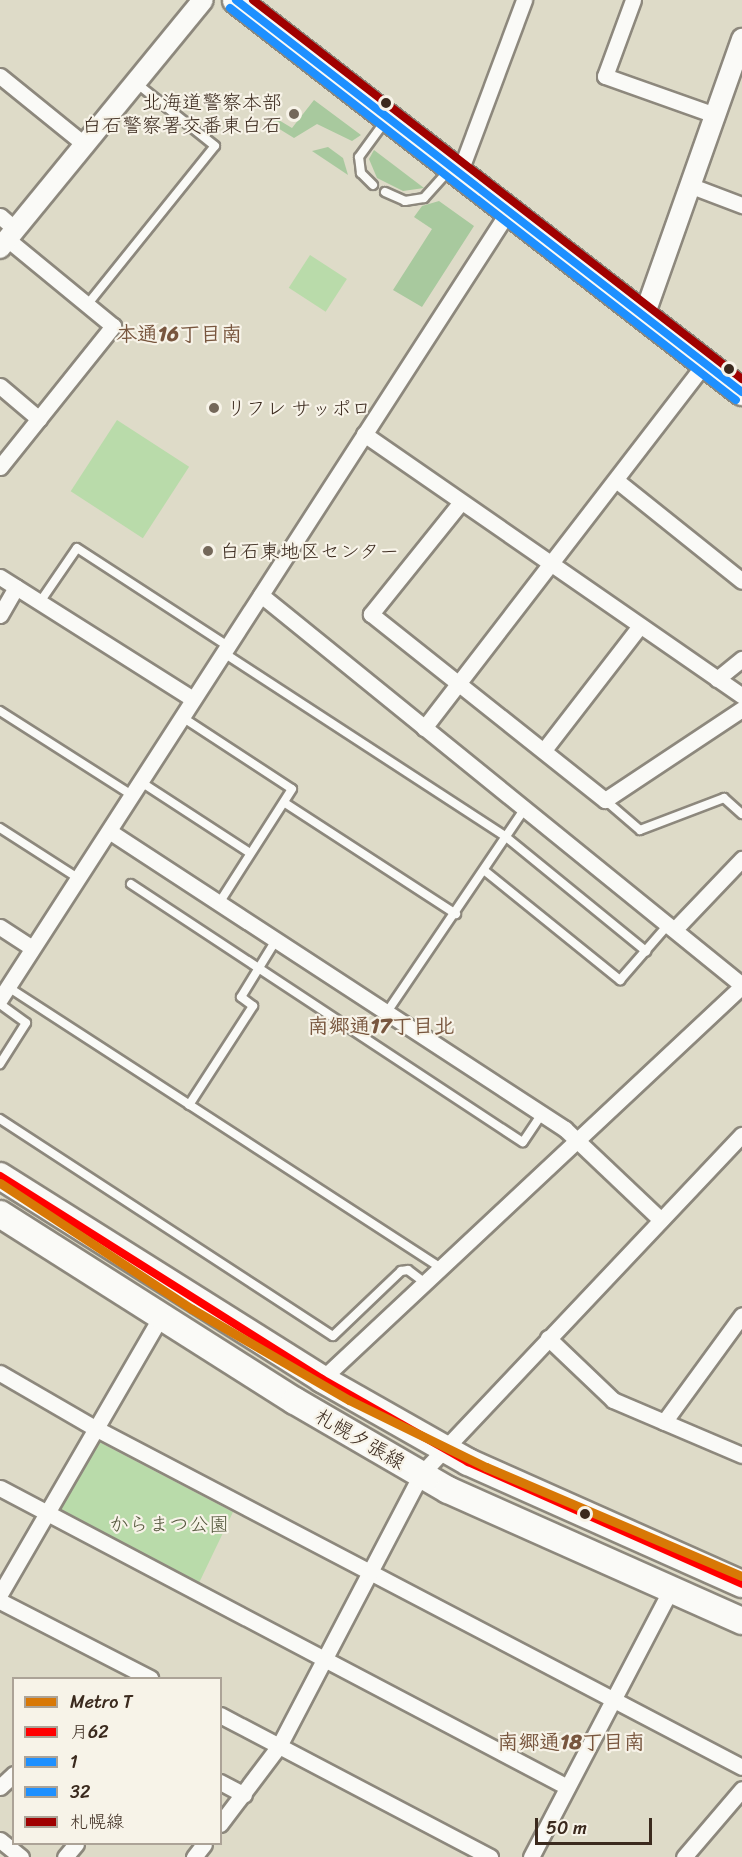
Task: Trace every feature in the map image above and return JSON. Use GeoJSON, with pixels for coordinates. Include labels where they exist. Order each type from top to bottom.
{"type":"FeatureCollection","features":[{"type":"Feature","properties":{"kind":"main road"},"geometry":{"type":"LineString","coordinates":[[236,0],[742,392]]}},
{"type":"Feature","properties":{"kind":"main road","name":"札幌夕張線"},"geometry":{"type":"LineString","coordinates":[[0,1176],[322,1379],[444,1448],[742,1584]]}},
{"type":"Feature","properties":{"kind":"main road","name":"札幌夕張線"},"geometry":{"type":"LineString","coordinates":[[0,1214],[161,1316],[421,1474],[670,1591],[742,1620]]}},
{"type":"Feature","properties":{"kind":"street"},"geometry":{"type":"LineString","coordinates":[[0,467],[113,326],[6,233],[84,144],[203,0]]}},
{"type":"Feature","properties":{"kind":"street"},"geometry":{"type":"LineString","coordinates":[[455,170],[524,0]]}},
{"type":"Feature","properties":{"kind":"street"},"geometry":{"type":"LineString","coordinates":[[633,0],[605,76],[715,115]]}},
{"type":"Feature","properties":{"kind":"street"},"geometry":{"type":"LineString","coordinates":[[644,316],[715,115],[737,70],[742,39]]}},
{"type":"Feature","properties":{"kind":"street"},"geometry":{"type":"LineString","coordinates":[[0,76],[84,144]]}},
{"type":"Feature","properties":{"kind":"street"},"geometry":{"type":"LineString","coordinates":[[689,185],[742,205]]}},
{"type":"Feature","properties":{"kind":"street"},"geometry":{"type":"LineString","coordinates":[[4,993],[508,212]]}},
{"type":"Feature","properties":{"kind":"street"},"geometry":{"type":"LineString","coordinates":[[424,728],[705,363]]}},
{"type":"Feature","properties":{"kind":"street"},"geometry":{"type":"LineString","coordinates":[[0,386],[39,418]]}},
{"type":"Feature","properties":{"kind":"street"},"geometry":{"type":"LineString","coordinates":[[364,434],[742,696]]}},
{"type":"Feature","properties":{"kind":"street"},"geometry":{"type":"LineString","coordinates":[[616,480],[742,581]]}},
{"type":"Feature","properties":{"kind":"street"},"geometry":{"type":"LineString","coordinates":[[461,502],[371,614],[460,682],[605,800],[742,710]]}},
{"type":"Feature","properties":{"kind":"street"},"geometry":{"type":"LineString","coordinates":[[0,577],[193,699]]}},
{"type":"Feature","properties":{"kind":"street"},"geometry":{"type":"LineString","coordinates":[[0,615],[16,587]]}},
{"type":"Feature","properties":{"kind":"street"},"geometry":{"type":"LineString","coordinates":[[261,595],[742,985],[322,1379]]}},
{"type":"Feature","properties":{"kind":"street"},"geometry":{"type":"LineString","coordinates":[[544,750],[640,626]]}},
{"type":"Feature","properties":{"kind":"street"},"geometry":{"type":"LineString","coordinates":[[717,679],[742,659]]}},
{"type":"Feature","properties":{"kind":"street"},"geometry":{"type":"LineString","coordinates":[[109,831],[542,1114],[576,1140],[661,1220]]}},
{"type":"Feature","properties":{"kind":"street"},"geometry":{"type":"LineString","coordinates":[[672,927],[742,859]]}},
{"type":"Feature","properties":{"kind":"street"},"geometry":{"type":"LineString","coordinates":[[0,927],[32,948]]}},
{"type":"Feature","properties":{"kind":"street"},"geometry":{"type":"LineString","coordinates":[[222,1822],[274,1752],[421,1474],[742,1135]]}},
{"type":"Feature","properties":{"kind":"street"},"geometry":{"type":"LineString","coordinates":[[664,1422],[742,1315]]}},
{"type":"Feature","properties":{"kind":"street"},"geometry":{"type":"LineString","coordinates":[[0,1594],[94,1428],[161,1316]]}},
{"type":"Feature","properties":{"kind":"street"},"geometry":{"type":"LineString","coordinates":[[548,1338],[613,1400],[742,1455]]}},
{"type":"Feature","properties":{"kind":"street"},"geometry":{"type":"LineString","coordinates":[[0,1373],[94,1428],[742,1767]]}},
{"type":"Feature","properties":{"kind":"street"},"geometry":{"type":"LineString","coordinates":[[0,1488],[45,1515],[567,1787]]}},
{"type":"Feature","properties":{"kind":"street"},"geometry":{"type":"LineString","coordinates":[[531,1857],[670,1591]]}},
{"type":"Feature","properties":{"kind":"street"},"geometry":{"type":"LineString","coordinates":[[0,1600],[148,1677]]}},
{"type":"Feature","properties":{"kind":"street"},"geometry":{"type":"LineString","coordinates":[[222,1716],[274,1752],[490,1857]]}},
{"type":"Feature","properties":{"kind":"street"},"geometry":{"type":"LineString","coordinates":[[0,1787],[12,1775]]}},
{"type":"Feature","properties":{"kind":"street"},"geometry":{"type":"LineString","coordinates":[[222,1783],[247,1791]]}},
{"type":"Feature","properties":{"kind":"street"},"geometry":{"type":"LineString","coordinates":[[684,1857],[742,1789]]}},
{"type":"Feature","properties":{"kind":"street"},"geometry":{"type":"LineString","coordinates":[[0,1840],[21,1857]]}},
{"type":"Feature","properties":{"kind":"street"},"geometry":{"type":"LineString","coordinates":[[65,1857],[75,1845]]}},
{"type":"Feature","properties":{"kind":"street"},"geometry":{"type":"LineString","coordinates":[[194,1857],[203,1845]]}},
{"type":"Feature","properties":{"kind":"lane"},"geometry":{"type":"LineString","coordinates":[[87,305],[214,146],[134,82]]}},
{"type":"Feature","properties":{"kind":"lane"},"geometry":{"type":"LineString","coordinates":[[373,185],[361,173],[359,157],[387,118]]}},
{"type":"Feature","properties":{"kind":"lane"},"geometry":{"type":"LineString","coordinates":[[385,192],[405,201],[424,198],[455,170]]}},
{"type":"Feature","properties":{"kind":"lane"},"geometry":{"type":"LineString","coordinates":[[40,602],[77,548],[506,837],[646,951]]}},
{"type":"Feature","properties":{"kind":"lane"},"geometry":{"type":"LineString","coordinates":[[0,711],[250,853]]}},
{"type":"Feature","properties":{"kind":"lane"},"geometry":{"type":"LineString","coordinates":[[182,717],[292,789],[219,903]]}},
{"type":"Feature","properties":{"kind":"lane"},"geometry":{"type":"LineString","coordinates":[[605,800],[640,830],[724,798],[742,814]]}},
{"type":"Feature","properties":{"kind":"lane"},"geometry":{"type":"LineString","coordinates":[[285,803],[456,914]]}},
{"type":"Feature","properties":{"kind":"lane"},"geometry":{"type":"LineString","coordinates":[[387,1012],[456,914],[525,808]]}},
{"type":"Feature","properties":{"kind":"lane"},"geometry":{"type":"LineString","coordinates":[[0,828],[78,879]]}},
{"type":"Feature","properties":{"kind":"lane"},"geometry":{"type":"LineString","coordinates":[[484,871],[620,980],[672,927]]}},
{"type":"Feature","properties":{"kind":"lane"},"geometry":{"type":"LineString","coordinates":[[131,884],[523,1142],[542,1114]]}},
{"type":"Feature","properties":{"kind":"lane"},"geometry":{"type":"LineString","coordinates":[[189,1105],[253,1006],[241,997],[276,940]]}},
{"type":"Feature","properties":{"kind":"lane"},"geometry":{"type":"LineString","coordinates":[[4,993],[189,1105],[441,1268]]}},
{"type":"Feature","properties":{"kind":"lane"},"geometry":{"type":"LineString","coordinates":[[0,1004],[26,1023],[0,1064]]}},
{"type":"Feature","properties":{"kind":"lane"},"geometry":{"type":"LineString","coordinates":[[0,1119],[333,1336],[401,1271],[408,1270],[426,1282]]}},
{"type":"Feature","properties":{"kind":"green space"},"geometry":{"type":"Polygon","coordinates":[[[314,100],[361,135],[352,141],[317,124],[294,138],[268,122],[272,116],[292,128],[314,100]]]}},
{"type":"Feature","properties":{"kind":"green space"},"geometry":{"type":"Polygon","coordinates":[[[328,147],[343,158],[348,175],[312,151],[328,147]]]}},
{"type":"Feature","properties":{"kind":"green space"},"geometry":{"type":"Polygon","coordinates":[[[374,150],[424,188],[403,191],[377,178],[369,159],[374,150]]]}},
{"type":"Feature","properties":{"kind":"green space"},"geometry":{"type":"Polygon","coordinates":[[[439,201],[474,226],[422,307],[393,290],[432,229],[414,217],[422,206],[439,201]]]}},
{"type":"Feature","properties":{"kind":"green space"},"geometry":{"type":"Polygon","coordinates":[[[310,255],[347,279],[326,312],[289,288],[310,255]]]}},
{"type":"Feature","properties":{"kind":"green space"},"geometry":{"type":"Polygon","coordinates":[[[117,420],[189,467],[143,538],[71,491],[117,420]]]}},
{"type":"Feature","properties":{"kind":"green space","name":"からまつ公園"},"geometry":{"type":"Polygon","coordinates":[[[101,1443],[233,1512],[198,1585],[60,1512],[59,1505],[95,1444],[101,1443]]]}},
{"type":"Feature","properties":{"kind":"metro line","name":"T"},"geometry":{"type":"LineString","coordinates":[[0,1183],[192,1309],[349,1400],[486,1467],[742,1576]]}},
{"type":"Feature","properties":{"kind":"transit line","name":"1"},"geometry":{"type":"LineString","coordinates":[[236,0],[742,392]]}},
{"type":"Feature","properties":{"kind":"transit line","name":"札幌線"},"geometry":{"type":"LineString","coordinates":[[253,0],[742,379]]}},
{"type":"Feature","properties":{"kind":"transit line","name":"32"},"geometry":{"type":"LineString","coordinates":[[230,8],[736,400]]}},
{"type":"Feature","properties":{"kind":"transit line","name":"月62"},"geometry":{"type":"LineString","coordinates":[[0,1176],[322,1379],[468,1462],[742,1584]]}},
{"type":"Feature","properties":{"kind":"place","name":"北海道警察本部 白石警察署交番東白石"},"geometry":{"type":"Point","coordinates":[294,114]}},
{"type":"Feature","properties":{"kind":"place","name":"リフレ サッポロ"},"geometry":{"type":"Point","coordinates":[214,408]}},
{"type":"Feature","properties":{"kind":"place","name":"白石東地区センター"},"geometry":{"type":"Point","coordinates":[208,551]}},
{"type":"Feature","properties":{"kind":"district","name":"本通16丁目南"},"geometry":{"type":"Point","coordinates":[179,334]}},
{"type":"Feature","properties":{"kind":"district","name":"南郷通17丁目北"},"geometry":{"type":"Point","coordinates":[381,1026]}},
{"type":"Feature","properties":{"kind":"district","name":"南郷通18丁目南"},"geometry":{"type":"Point","coordinates":[571,1742]}}]}
